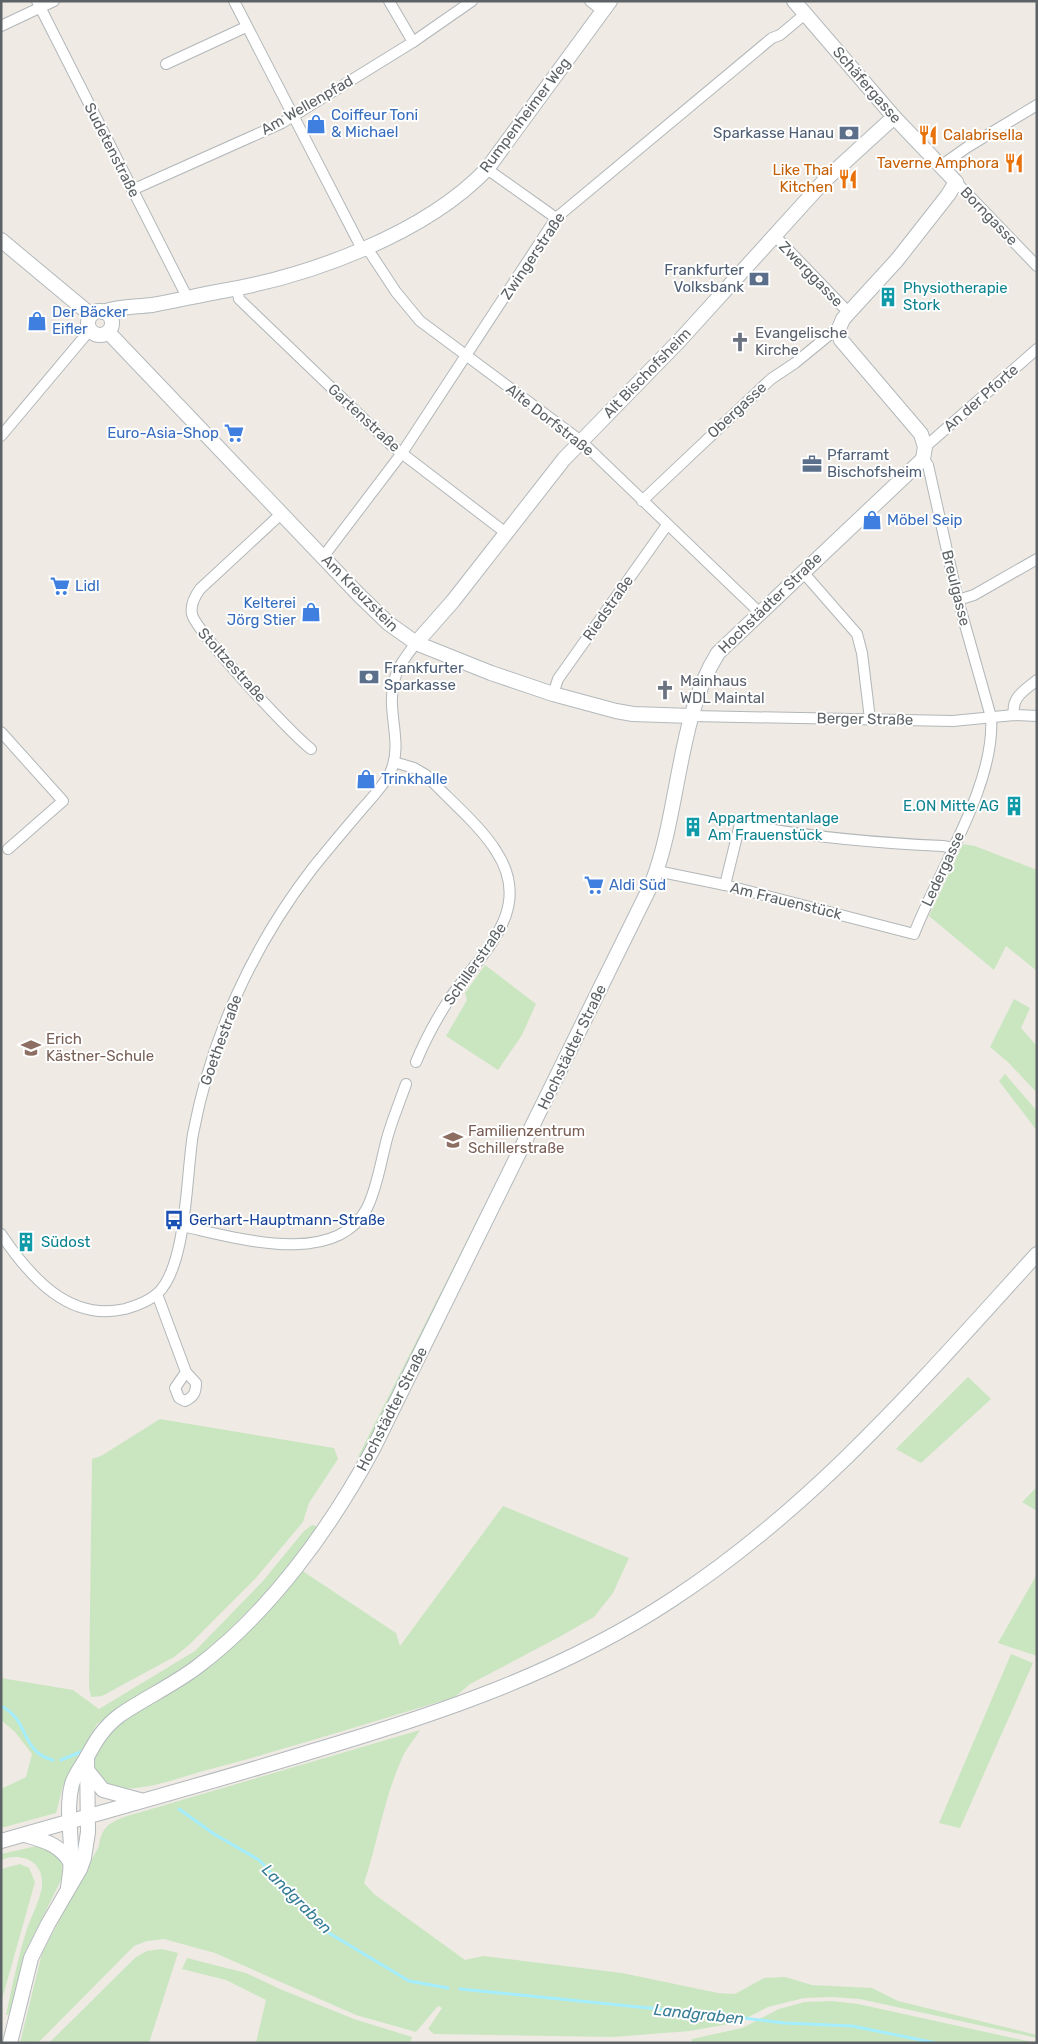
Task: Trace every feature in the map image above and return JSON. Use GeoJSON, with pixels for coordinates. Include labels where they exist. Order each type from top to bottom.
{"type":"FeatureCollection","features":[{"type":"Feature","properties":{"kind":"street"},"geometry":{"type":"LineString","coordinates":[[1,26],[38,4],[54,1]]}},
{"type":"Feature","properties":{"kind":"street","name":"Alte Dorfstraße"},"geometry":{"type":"LineString","coordinates":[[234,1],[364,248],[414,314],[466,356],[581,441],[759,612]]}},
{"type":"Feature","properties":{"kind":"street"},"geometry":{"type":"LineString","coordinates":[[389,1],[413,42]]}},
{"type":"Feature","properties":{"kind":"street","name":"Am Wellenpfad"},"geometry":{"type":"LineString","coordinates":[[132,190],[282,124],[413,42],[472,1]]}},
{"type":"Feature","properties":{"kind":"street"},"geometry":{"type":"LineString","coordinates":[[590,1],[607,6]]}},
{"type":"Feature","properties":{"kind":"street","name":"Schäfergasse"},"geometry":{"type":"LineString","coordinates":[[795,2],[894,117],[942,165]]}},
{"type":"Feature","properties":{"kind":"street","name":"Sudetenstraße"},"geometry":{"type":"LineString","coordinates":[[38,4],[187,297]]}},
{"type":"Feature","properties":{"kind":"street","name":"Rumpenheimer Weg"},"geometry":{"type":"LineString","coordinates":[[104,321],[123,306],[142,306],[280,278],[364,248],[418,222],[462,191],[487,169],[607,6]]}},
{"type":"Feature","properties":{"kind":"street","name":"Zwingerstraße"},"geometry":{"type":"LineString","coordinates":[[323,557],[402,453],[556,218],[772,38],[780,35],[805,14]]}},
{"type":"Feature","properties":{"kind":"street"},"geometry":{"type":"LineString","coordinates":[[166,64],[246,27]]}},
{"type":"Feature","properties":{"kind":"street"},"geometry":{"type":"LineString","coordinates":[[942,165],[966,148],[1037,106]]}},
{"type":"Feature","properties":{"kind":"street","name":"Alt Bischofsheim"},"geometry":{"type":"LineString","coordinates":[[416,643],[453,601],[564,459],[680,340],[825,180],[894,117]]}},
{"type":"Feature","properties":{"kind":"street","name":"Borngasse"},"geometry":{"type":"LineString","coordinates":[[942,165],[1037,266]]}},
{"type":"Feature","properties":{"kind":"street"},"geometry":{"type":"LineString","coordinates":[[487,169],[556,218]]}},
{"type":"Feature","properties":{"kind":"street","name":"Obergasse"},"geometry":{"type":"LineString","coordinates":[[642,501],[771,379],[840,333],[849,313],[897,260],[956,182]]}},
{"type":"Feature","properties":{"kind":"street","name":"Zwerggasse"},"geometry":{"type":"LineString","coordinates":[[774,235],[849,313]]}},
{"type":"Feature","properties":{"kind":"street","name":"Am Kreuzstein"},"geometry":{"type":"LineString","coordinates":[[1,240],[104,321],[323,557],[381,616],[416,643],[553,694],[633,714],[692,716]]}},
{"type":"Feature","properties":{"kind":"street","name":"Gartenstraße"},"geometry":{"type":"LineString","coordinates":[[236,288],[239,299],[402,453],[506,533]]}},
{"type":"Feature","properties":{"kind":"street"},"geometry":{"type":"LineString","coordinates":[[1,436],[90,330],[88,322],[104,321]]}},
{"type":"Feature","properties":{"kind":"street","name":"Breulgasse"},"geometry":{"type":"LineString","coordinates":[[840,333],[921,434],[921,457],[928,465],[958,600],[991,717]]}},
{"type":"Feature","properties":{"kind":"street","name":"An der Pforte"},"geometry":{"type":"LineString","coordinates":[[921,457],[1037,349]]}},
{"type":"Feature","properties":{"kind":"street","name":"Hochstädter Straße"},"geometry":{"type":"LineString","coordinates":[[68,1888],[71,1863],[68,1822],[73,1783],[87,1764],[95,1741],[109,1723],[197,1667],[252,1617],[295,1568],[348,1494],[396,1404],[630,931],[657,871],[692,716],[703,682],[713,660],[759,612],[921,457]]}},
{"type":"Feature","properties":{"kind":"street","name":"Stoltzestraße"},"geometry":{"type":"LineString","coordinates":[[282,513],[200,589],[193,602],[192,614],[202,634],[288,727],[311,749]]}},
{"type":"Feature","properties":{"kind":"street","name":"Riedstraße"},"geometry":{"type":"LineString","coordinates":[[553,694],[558,679],[668,525]]}},
{"type":"Feature","properties":{"kind":"street"},"geometry":{"type":"LineString","coordinates":[[958,600],[974,595],[1037,559]]}},
{"type":"Feature","properties":{"kind":"street"},"geometry":{"type":"LineString","coordinates":[[802,571],[856,634],[862,653],[870,719]]}},
{"type":"Feature","properties":{"kind":"street","name":"Goethestraße"},"geometry":{"type":"LineString","coordinates":[[157,1294],[167,1281],[174,1265],[182,1226],[189,1160],[202,1095],[209,1065],[235,997],[287,904],[319,860],[386,779],[394,762],[396,744],[392,710],[393,684],[400,666],[416,643]]}},
{"type":"Feature","properties":{"kind":"street"},"geometry":{"type":"LineString","coordinates":[[1014,715],[1012,704],[1017,697],[1037,680]]}},
{"type":"Feature","properties":{"kind":"street","name":"Berger Straße"},"geometry":{"type":"LineString","coordinates":[[692,716],[952,721],[1014,715],[1037,716]]}},
{"type":"Feature","properties":{"kind":"street","name":"Ledergasse"},"geometry":{"type":"LineString","coordinates":[[914,934],[953,848],[986,765],[992,730],[991,717]]}},
{"type":"Feature","properties":{"kind":"street"},"geometry":{"type":"LineString","coordinates":[[1,732],[63,801],[8,849]]}},
{"type":"Feature","properties":{"kind":"street","name":"Schillerstraße"},"geometry":{"type":"LineString","coordinates":[[394,762],[414,768],[426,775],[485,838],[501,858],[509,884],[509,907],[501,929],[449,1000],[416,1062]]}},
{"type":"Feature","properties":{"kind":"street"},"geometry":{"type":"LineString","coordinates":[[725,885],[740,824],[816,837],[953,848]]}},
{"type":"Feature","properties":{"kind":"street","name":"Am Frauenstück"},"geometry":{"type":"LineString","coordinates":[[657,871],[725,885],[914,934]]}},
{"type":"Feature","properties":{"kind":"street"},"geometry":{"type":"LineString","coordinates":[[182,1226],[254,1241],[288,1244],[315,1242],[332,1238],[350,1228],[363,1215],[370,1201],[388,1135],[406,1084]]}},
{"type":"Feature","properties":{"kind":"street"},"geometry":{"type":"LineString","coordinates":[[1,1234],[38,1280],[56,1296],[74,1306],[95,1312],[118,1311],[146,1301],[157,1294],[186,1372]]}},
{"type":"Feature","properties":{"kind":"street"},"geometry":{"type":"LineString","coordinates":[[1,1841],[292,1758],[450,1709],[504,1687],[580,1652],[672,1601],[769,1529],[845,1461],[901,1403],[1037,1254]]}},
{"type":"Feature","properties":{"kind":"street"},"geometry":{"type":"LineString","coordinates":[[87,1764],[103,1790],[142,1801]]}},
{"type":"Feature","properties":{"kind":"street"},"geometry":{"type":"LineString","coordinates":[[10,2043],[31,1958],[84,1858],[88,1816],[87,1764]]}},
{"type":"Feature","properties":{"kind":"street"},"geometry":{"type":"LineString","coordinates":[[24,1835],[53,1844],[65,1854],[71,1863]]}},
{"type":"Feature","properties":{"kind":"green space"},"geometry":{"type":"Polygon","coordinates":[[[963,844],[975,846],[1037,870],[1037,971],[1006,946],[994,970],[929,916],[963,844]]]}},
{"type":"Feature","properties":{"kind":"green space"},"geometry":{"type":"Polygon","coordinates":[[[485,965],[536,1004],[522,1035],[498,1070],[446,1036],[467,1000],[465,993],[485,965]]]}},
{"type":"Feature","properties":{"kind":"green space"},"geometry":{"type":"Polygon","coordinates":[[[1014,999],[1030,1008],[1021,1028],[1037,1046],[1037,1093],[1009,1063],[990,1047],[1014,999]]]}},
{"type":"Feature","properties":{"kind":"green space"},"geometry":{"type":"Polygon","coordinates":[[[1005,1074],[1037,1111],[1037,1131],[999,1081],[1005,1074]]]}},
{"type":"Feature","properties":{"kind":"green space"},"geometry":{"type":"Polygon","coordinates":[[[533,1109],[364,1456],[358,1457],[533,1109]]]}},
{"type":"Feature","properties":{"kind":"green space"},"geometry":{"type":"Polygon","coordinates":[[[968,1377],[991,1399],[921,1463],[896,1449],[968,1377]]]}},
{"type":"Feature","properties":{"kind":"green space"},"geometry":{"type":"Polygon","coordinates":[[[160,1419],[334,1448],[338,1459],[309,1503],[303,1522],[255,1579],[189,1645],[174,1657],[102,1696],[91,1697],[89,1687],[92,1459],[101,1456],[160,1419]]]}},
{"type":"Feature","properties":{"kind":"green space"},"geometry":{"type":"Polygon","coordinates":[[[1037,1487],[1037,1511],[1022,1502],[1037,1487]]]}},
{"type":"Feature","properties":{"kind":"green space"},"geometry":{"type":"Polygon","coordinates":[[[503,1506],[629,1558],[613,1593],[594,1617],[470,1684],[455,1697],[298,1745],[171,1781],[135,1788],[114,1787],[106,1784],[91,1764],[94,1751],[122,1719],[174,1687],[301,1570],[396,1633],[400,1646],[503,1506]]]}},
{"type":"Feature","properties":{"kind":"green space"},"geometry":{"type":"Polygon","coordinates":[[[312,1525],[320,1527],[271,1588],[217,1642],[200,1656],[97,1724],[63,1786],[56,1813],[1,1828],[1,1789],[26,1777],[32,1754],[15,1732],[1,1720],[1,1678],[73,1690],[99,1709],[195,1651],[262,1582],[304,1531],[312,1525]]]}},
{"type":"Feature","properties":{"kind":"green space"},"geometry":{"type":"Polygon","coordinates":[[[1037,1574],[1037,1656],[998,1643],[1037,1574]]]}},
{"type":"Feature","properties":{"kind":"green space"},"geometry":{"type":"Polygon","coordinates":[[[1011,1654],[1033,1663],[960,1828],[939,1823],[1011,1654]]]}},
{"type":"Feature","properties":{"kind":"green space"},"geometry":{"type":"Polygon","coordinates":[[[420,1730],[405,1753],[396,1772],[364,1883],[374,1894],[465,1960],[483,1956],[622,1973],[718,1993],[735,1994],[764,1978],[785,1977],[812,1985],[872,1988],[898,2001],[1037,2035],[1037,2038],[860,1999],[832,1997],[804,1998],[768,2007],[739,2022],[690,2031],[613,2037],[434,2034],[428,2029],[442,2008],[438,2006],[416,2032],[356,2015],[215,1953],[164,1939],[147,1941],[134,1946],[38,2043],[20,2043],[42,1953],[99,1846],[106,1827],[124,1817],[420,1730]]]}},
{"type":"Feature","properties":{"kind":"green space"},"geometry":{"type":"Polygon","coordinates":[[[37,1846],[57,1855],[62,1865],[62,1878],[25,1953],[9,2014],[6,2015],[15,1972],[27,1929],[39,1899],[42,1882],[41,1874],[34,1863],[15,1857],[1,1860],[1,1854],[37,1846]]]}},
{"type":"Feature","properties":{"kind":"green space"},"geometry":{"type":"Polygon","coordinates":[[[20,1864],[29,1868],[35,1882],[1,2003],[1,1869],[20,1864]]]}},
{"type":"Feature","properties":{"kind":"green space"},"geometry":{"type":"Polygon","coordinates":[[[162,1949],[178,1953],[149,2043],[49,2043],[136,1957],[147,1951],[162,1949]]]}},
{"type":"Feature","properties":{"kind":"green space"},"geometry":{"type":"Polygon","coordinates":[[[187,1958],[246,1973],[354,2019],[412,2037],[410,2043],[256,2043],[266,2000],[226,1980],[182,1969],[187,1958]]]}},
{"type":"Feature","properties":{"kind":"green space"},"geometry":{"type":"Polygon","coordinates":[[[832,2001],[858,2004],[1036,2043],[691,2043],[692,2039],[742,2028],[779,2009],[805,2002],[832,2001]]]}},
{"type":"Feature","properties":{"kind":"waterway","name":"Landgraben"},"geometry":{"type":"LineString","coordinates":[[1,1706],[17,1719],[35,1750],[42,1756],[53,1760]]}},
{"type":"Feature","properties":{"kind":"waterway","name":"Landgraben"},"geometry":{"type":"LineString","coordinates":[[61,1760],[81,1752]]}},
{"type":"Feature","properties":{"kind":"waterway","name":"Landgraben"},"geometry":{"type":"LineString","coordinates":[[179,1809],[214,1834],[259,1860],[329,1933],[409,1981],[448,1988]]}},
{"type":"Feature","properties":{"kind":"waterway","name":"Landgraben"},"geometry":{"type":"LineString","coordinates":[[460,1989],[784,2023],[852,2026],[936,2043]]}},
{"type":"Feature","properties":{"kind":"place","name":"Coiffeur Toni & Michael"},"geometry":{"type":"Point","coordinates":[316,124]}},
{"type":"Feature","properties":{"kind":"place","name":"Sparkasse Hanau"},"geometry":{"type":"Point","coordinates":[849,133]}},
{"type":"Feature","properties":{"kind":"place","name":"Calabrisella"},"geometry":{"type":"Point","coordinates":[928,135]}},
{"type":"Feature","properties":{"kind":"place","name":"Taverne Amphora"},"geometry":{"type":"Point","coordinates":[1014,163]}},
{"type":"Feature","properties":{"kind":"place","name":"Like Thai Kitchen"},"geometry":{"type":"Point","coordinates":[848,179]}},
{"type":"Feature","properties":{"kind":"place","name":"Frankfurter Volksbank"},"geometry":{"type":"Point","coordinates":[759,279]}},
{"type":"Feature","properties":{"kind":"place","name":"Physiotherapie Stork"},"geometry":{"type":"Point","coordinates":[888,297]}},
{"type":"Feature","properties":{"kind":"place","name":"Der Bäcker Eifler"},"geometry":{"type":"Point","coordinates":[37,321]}},
{"type":"Feature","properties":{"kind":"place","name":"Evangelische Kirche"},"geometry":{"type":"Point","coordinates":[740,342]}},
{"type":"Feature","properties":{"kind":"place","name":"Euro-Asia-Shop"},"geometry":{"type":"Point","coordinates":[234,433]}},
{"type":"Feature","properties":{"kind":"place","name":"Pfarramt Bischofsheim"},"geometry":{"type":"Point","coordinates":[812,464]}},
{"type":"Feature","properties":{"kind":"place","name":"Möbel Seip"},"geometry":{"type":"Point","coordinates":[872,520]}},
{"type":"Feature","properties":{"kind":"place","name":"Lidl"},"geometry":{"type":"Point","coordinates":[60,586]}},
{"type":"Feature","properties":{"kind":"place","name":"Kelterei Jörg Stier"},"geometry":{"type":"Point","coordinates":[311,612]}},
{"type":"Feature","properties":{"kind":"place","name":"Frankfurter Sparkasse"},"geometry":{"type":"Point","coordinates":[369,677]}},
{"type":"Feature","properties":{"kind":"place","name":"Mainhaus WDL Maintal"},"geometry":{"type":"Point","coordinates":[665,690]}},
{"type":"Feature","properties":{"kind":"place","name":"Trinkhalle"},"geometry":{"type":"Point","coordinates":[366,779]}},
{"type":"Feature","properties":{"kind":"place","name":"E.ON Mitte AG"},"geometry":{"type":"Point","coordinates":[1014,806]}},
{"type":"Feature","properties":{"kind":"place","name":"Appartmentanlage Am Frauenstück"},"geometry":{"type":"Point","coordinates":[693,827]}},
{"type":"Feature","properties":{"kind":"place","name":"Aldi Süd"},"geometry":{"type":"Point","coordinates":[594,885]}},
{"type":"Feature","properties":{"kind":"place","name":"Erich Kästner-Schule"},"geometry":{"type":"Point","coordinates":[31,1048]}},
{"type":"Feature","properties":{"kind":"place","name":"Familienzentrum Schillerstraße"},"geometry":{"type":"Point","coordinates":[453,1140]}},
{"type":"Feature","properties":{"kind":"place","name":"Gerhart-Hauptmann-Straße"},"geometry":{"type":"Point","coordinates":[174,1220]}},
{"type":"Feature","properties":{"kind":"place","name":"Südost"},"geometry":{"type":"Point","coordinates":[26,1242]}}]}
